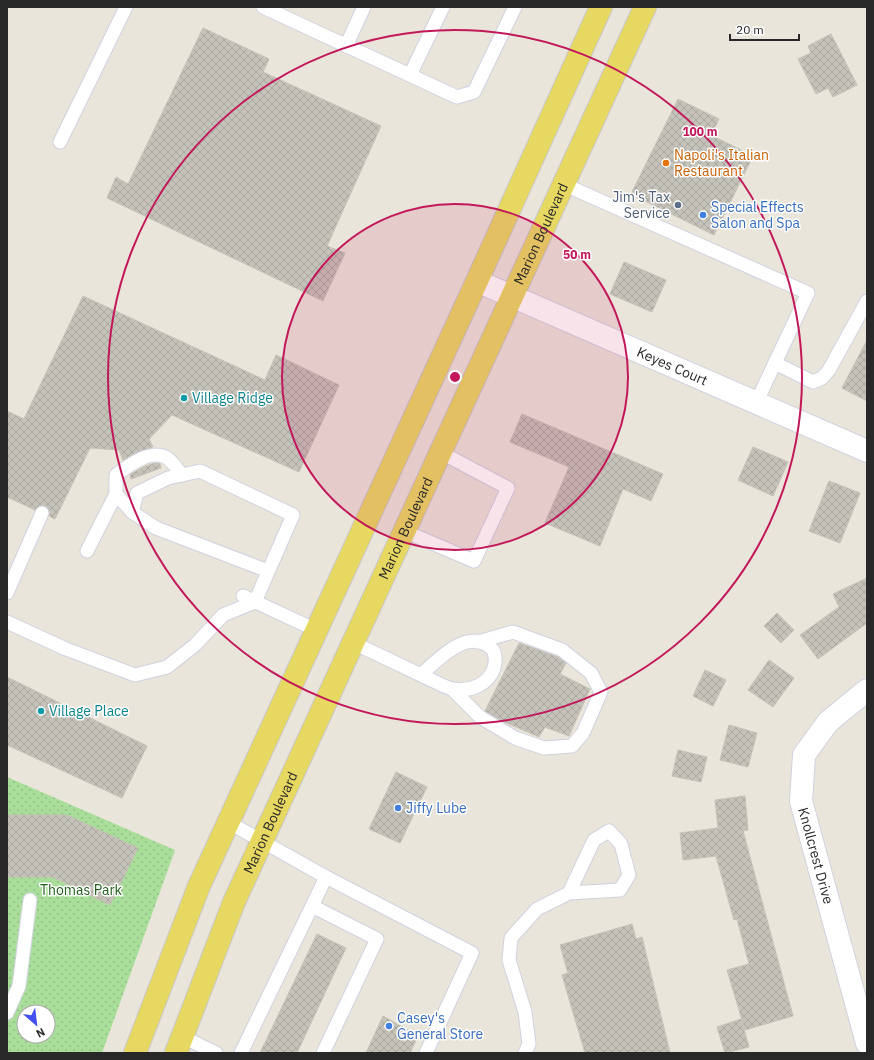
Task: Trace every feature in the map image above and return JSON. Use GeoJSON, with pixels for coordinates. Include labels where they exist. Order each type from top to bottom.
{"type":"FeatureCollection","features":[{"type":"Feature","properties":{"kind":"main road"},"geometry":{"type":"LineString","coordinates":[[135,1053],[199,886],[601,7]]}},
{"type":"Feature","properties":{"kind":"main road","name":"Marion Boulevard"},"geometry":{"type":"LineString","coordinates":[[180,1045],[234,902],[645,7]]}},
{"type":"Feature","properties":{"kind":"street","name":"Keyes Court"},"geometry":{"type":"LineString","coordinates":[[477,281],[867,452]]}},
{"type":"Feature","properties":{"kind":"street","name":"Knollcrest Drive"},"geometry":{"type":"LineString","coordinates":[[867,690],[828,722],[804,755],[801,801],[867,1043]]}},
{"type":"Feature","properties":{"kind":"lane"},"geometry":{"type":"LineString","coordinates":[[60,142],[126,7]]}},
{"type":"Feature","properties":{"kind":"lane"},"geometry":{"type":"LineString","coordinates":[[263,7],[285,12],[346,46],[457,97],[474,92],[515,7]]}},
{"type":"Feature","properties":{"kind":"lane"},"geometry":{"type":"LineString","coordinates":[[346,46],[364,7]]}},
{"type":"Feature","properties":{"kind":"lane"},"geometry":{"type":"LineString","coordinates":[[410,76],[443,7]]}},
{"type":"Feature","properties":{"kind":"lane"},"geometry":{"type":"LineString","coordinates":[[563,184],[808,293],[756,403]]}},
{"type":"Feature","properties":{"kind":"lane"},"geometry":{"type":"LineString","coordinates":[[775,363],[813,382],[822,378],[829,370],[867,301]]}},
{"type":"Feature","properties":{"kind":"lane"},"geometry":{"type":"LineString","coordinates":[[404,531],[474,561],[508,488],[440,452]]}},
{"type":"Feature","properties":{"kind":"lane"},"geometry":{"type":"LineString","coordinates":[[87,551],[116,494],[116,475],[132,463],[152,456],[167,458],[182,474]]}},
{"type":"Feature","properties":{"kind":"lane"},"geometry":{"type":"LineString","coordinates":[[7,622],[66,649],[135,675],[167,667],[195,645],[222,615],[255,602],[293,515],[200,471],[168,478],[137,493],[132,512]]}},
{"type":"Feature","properties":{"kind":"lane"},"geometry":{"type":"LineString","coordinates":[[116,494],[132,512],[156,528],[268,571]]}},
{"type":"Feature","properties":{"kind":"lane"},"geometry":{"type":"LineString","coordinates":[[7,593],[42,513]]}},
{"type":"Feature","properties":{"kind":"lane"},"geometry":{"type":"LineString","coordinates":[[243,596],[316,630]]}},
{"type":"Feature","properties":{"kind":"lane"},"geometry":{"type":"LineString","coordinates":[[353,643],[421,675],[452,689],[480,717],[515,738],[544,748],[572,746],[583,733],[601,692],[591,673],[562,650],[513,632],[478,642],[461,643],[444,653],[421,675]]}},
{"type":"Feature","properties":{"kind":"lane"},"geometry":{"type":"LineString","coordinates":[[452,689],[478,687],[487,681],[494,667],[496,656],[491,648],[478,642]]}},
{"type":"Feature","properties":{"kind":"lane"},"geometry":{"type":"LineString","coordinates":[[228,822],[326,877],[472,953],[426,1053]]}},
{"type":"Feature","properties":{"kind":"lane"},"geometry":{"type":"LineString","coordinates":[[525,1053],[529,1044],[525,1012],[509,960],[510,938],[537,909],[569,893],[620,890],[629,875],[621,844],[609,831],[594,840],[569,893]]}},
{"type":"Feature","properties":{"kind":"lane"},"geometry":{"type":"LineString","coordinates":[[241,1053],[326,877]]}},
{"type":"Feature","properties":{"kind":"lane"},"geometry":{"type":"LineString","coordinates":[[7,1013],[19,986],[30,900]]}},
{"type":"Feature","properties":{"kind":"lane"},"geometry":{"type":"LineString","coordinates":[[312,906],[378,939],[323,1053]]}},
{"type":"Feature","properties":{"kind":"lane"},"geometry":{"type":"LineString","coordinates":[[180,1045],[216,1053]]}},
{"type":"Feature","properties":{"kind":"green space","name":"Thomas Park"},"geometry":{"type":"Polygon","coordinates":[[[7,777],[175,850],[102,1053],[7,1053],[7,777]]]}},
{"type":"Feature","properties":{"kind":"building"},"geometry":{"type":"Polygon","coordinates":[[[203,28],[269,59],[263,72],[381,126],[327,246],[345,253],[323,301],[107,198],[116,177],[128,184],[203,28]]]}},
{"type":"Feature","properties":{"kind":"building"},"geometry":{"type":"Polygon","coordinates":[[[831,34],[857,85],[833,97],[828,88],[816,94],[798,59],[811,53],[808,46],[831,34]]]}},
{"type":"Feature","properties":{"kind":"building"},"geometry":{"type":"Polygon","coordinates":[[[678,99],[719,119],[711,135],[753,156],[714,235],[631,194],[678,99]]]}},
{"type":"Feature","properties":{"kind":"building"},"geometry":{"type":"Polygon","coordinates":[[[624,262],[666,280],[652,312],[610,294],[624,262]]]}},
{"type":"Feature","properties":{"kind":"building","name":"Village Ridge"},"geometry":{"type":"Polygon","coordinates":[[[83,296],[265,380],[276,355],[339,385],[299,472],[172,415],[149,439],[153,447],[137,452],[123,460],[119,450],[90,448],[55,519],[49,516],[50,512],[46,506],[41,505],[35,510],[7,497],[7,411],[24,419],[83,296]]]}},
{"type":"Feature","properties":{"kind":"building"},"geometry":{"type":"Polygon","coordinates":[[[867,340],[867,401],[842,388],[867,340]]]}},
{"type":"Feature","properties":{"kind":"building"},"geometry":{"type":"Polygon","coordinates":[[[522,414],[663,474],[651,501],[623,489],[600,546],[545,523],[569,467],[510,442],[522,414]]]}},
{"type":"Feature","properties":{"kind":"building"},"geometry":{"type":"Polygon","coordinates":[[[753,447],[788,462],[773,496],[738,480],[753,447]]]}},
{"type":"Feature","properties":{"kind":"building"},"geometry":{"type":"Polygon","coordinates":[[[155,463],[160,464],[161,468],[131,479],[131,474],[143,467],[155,463]]]}},
{"type":"Feature","properties":{"kind":"building"},"geometry":{"type":"Polygon","coordinates":[[[829,481],[860,493],[840,543],[809,531],[829,481]]]}},
{"type":"Feature","properties":{"kind":"building"},"geometry":{"type":"Polygon","coordinates":[[[867,578],[867,623],[818,659],[800,635],[839,607],[833,594],[867,578]]]}},
{"type":"Feature","properties":{"kind":"building"},"geometry":{"type":"Polygon","coordinates":[[[777,613],[794,630],[781,643],[764,626],[777,613]]]}},
{"type":"Feature","properties":{"kind":"building"},"geometry":{"type":"Polygon","coordinates":[[[519,643],[558,657],[566,663],[560,674],[590,689],[569,736],[545,727],[539,737],[502,721],[485,711],[519,643]]]}},
{"type":"Feature","properties":{"kind":"building"},"geometry":{"type":"Polygon","coordinates":[[[769,660],[794,678],[773,707],[748,690],[769,660]]]}},
{"type":"Feature","properties":{"kind":"building"},"geometry":{"type":"Polygon","coordinates":[[[705,670],[726,680],[713,706],[693,696],[705,670]]]}},
{"type":"Feature","properties":{"kind":"building","name":"Village Place"},"geometry":{"type":"Polygon","coordinates":[[[7,677],[147,746],[122,798],[7,745],[7,677]]]}},
{"type":"Feature","properties":{"kind":"building"},"geometry":{"type":"Polygon","coordinates":[[[729,725],[757,733],[748,767],[720,760],[729,725]]]}},
{"type":"Feature","properties":{"kind":"building"},"geometry":{"type":"Polygon","coordinates":[[[678,750],[707,757],[701,782],[672,776],[678,750]]]}},
{"type":"Feature","properties":{"kind":"building","name":"Jiffy Lube"},"geometry":{"type":"Polygon","coordinates":[[[396,772],[427,787],[400,843],[369,829],[396,772]]]}},
{"type":"Feature","properties":{"kind":"building"},"geometry":{"type":"Polygon","coordinates":[[[745,796],[748,830],[743,831],[793,1016],[745,1030],[727,970],[749,964],[737,919],[734,920],[716,856],[683,860],[680,833],[718,828],[715,800],[745,796]]]}},
{"type":"Feature","properties":{"kind":"building"},"geometry":{"type":"Polygon","coordinates":[[[7,815],[67,815],[138,848],[110,905],[53,877],[7,877],[7,815]]]}},
{"type":"Feature","properties":{"kind":"building"},"geometry":{"type":"Polygon","coordinates":[[[632,924],[636,939],[642,937],[670,1053],[585,1053],[562,975],[568,973],[560,945],[632,924]]]}},
{"type":"Feature","properties":{"kind":"building"},"geometry":{"type":"Polygon","coordinates":[[[317,934],[346,948],[297,1053],[260,1053],[317,934]]]}},
{"type":"Feature","properties":{"kind":"building","name":"Casey's General Store"},"geometry":{"type":"Polygon","coordinates":[[[383,1016],[418,1036],[410,1053],[366,1053],[383,1016]]]}},
{"type":"Feature","properties":{"kind":"building"},"geometry":{"type":"Polygon","coordinates":[[[741,1019],[749,1047],[725,1053],[717,1027],[741,1019]]]}},
{"type":"Feature","properties":{"kind":"place","name":"Napoli's Italian Restaurant"},"geometry":{"type":"Point","coordinates":[666,163]}},
{"type":"Feature","properties":{"kind":"place","name":"Jim's Tax Service"},"geometry":{"type":"Point","coordinates":[678,205]}},
{"type":"Feature","properties":{"kind":"place","name":"Special Effects Salon and Spa"},"geometry":{"type":"Point","coordinates":[703,215]}},
{"type":"Feature","properties":{"kind":"place","name":"Village Ridge"},"geometry":{"type":"Point","coordinates":[184,398]}},
{"type":"Feature","properties":{"kind":"place","name":"Village Place"},"geometry":{"type":"Point","coordinates":[41,711]}},
{"type":"Feature","properties":{"kind":"place","name":"Jiffy Lube"},"geometry":{"type":"Point","coordinates":[398,808]}},
{"type":"Feature","properties":{"kind":"place","name":"Casey's General Store"},"geometry":{"type":"Point","coordinates":[389,1026]}}]}
